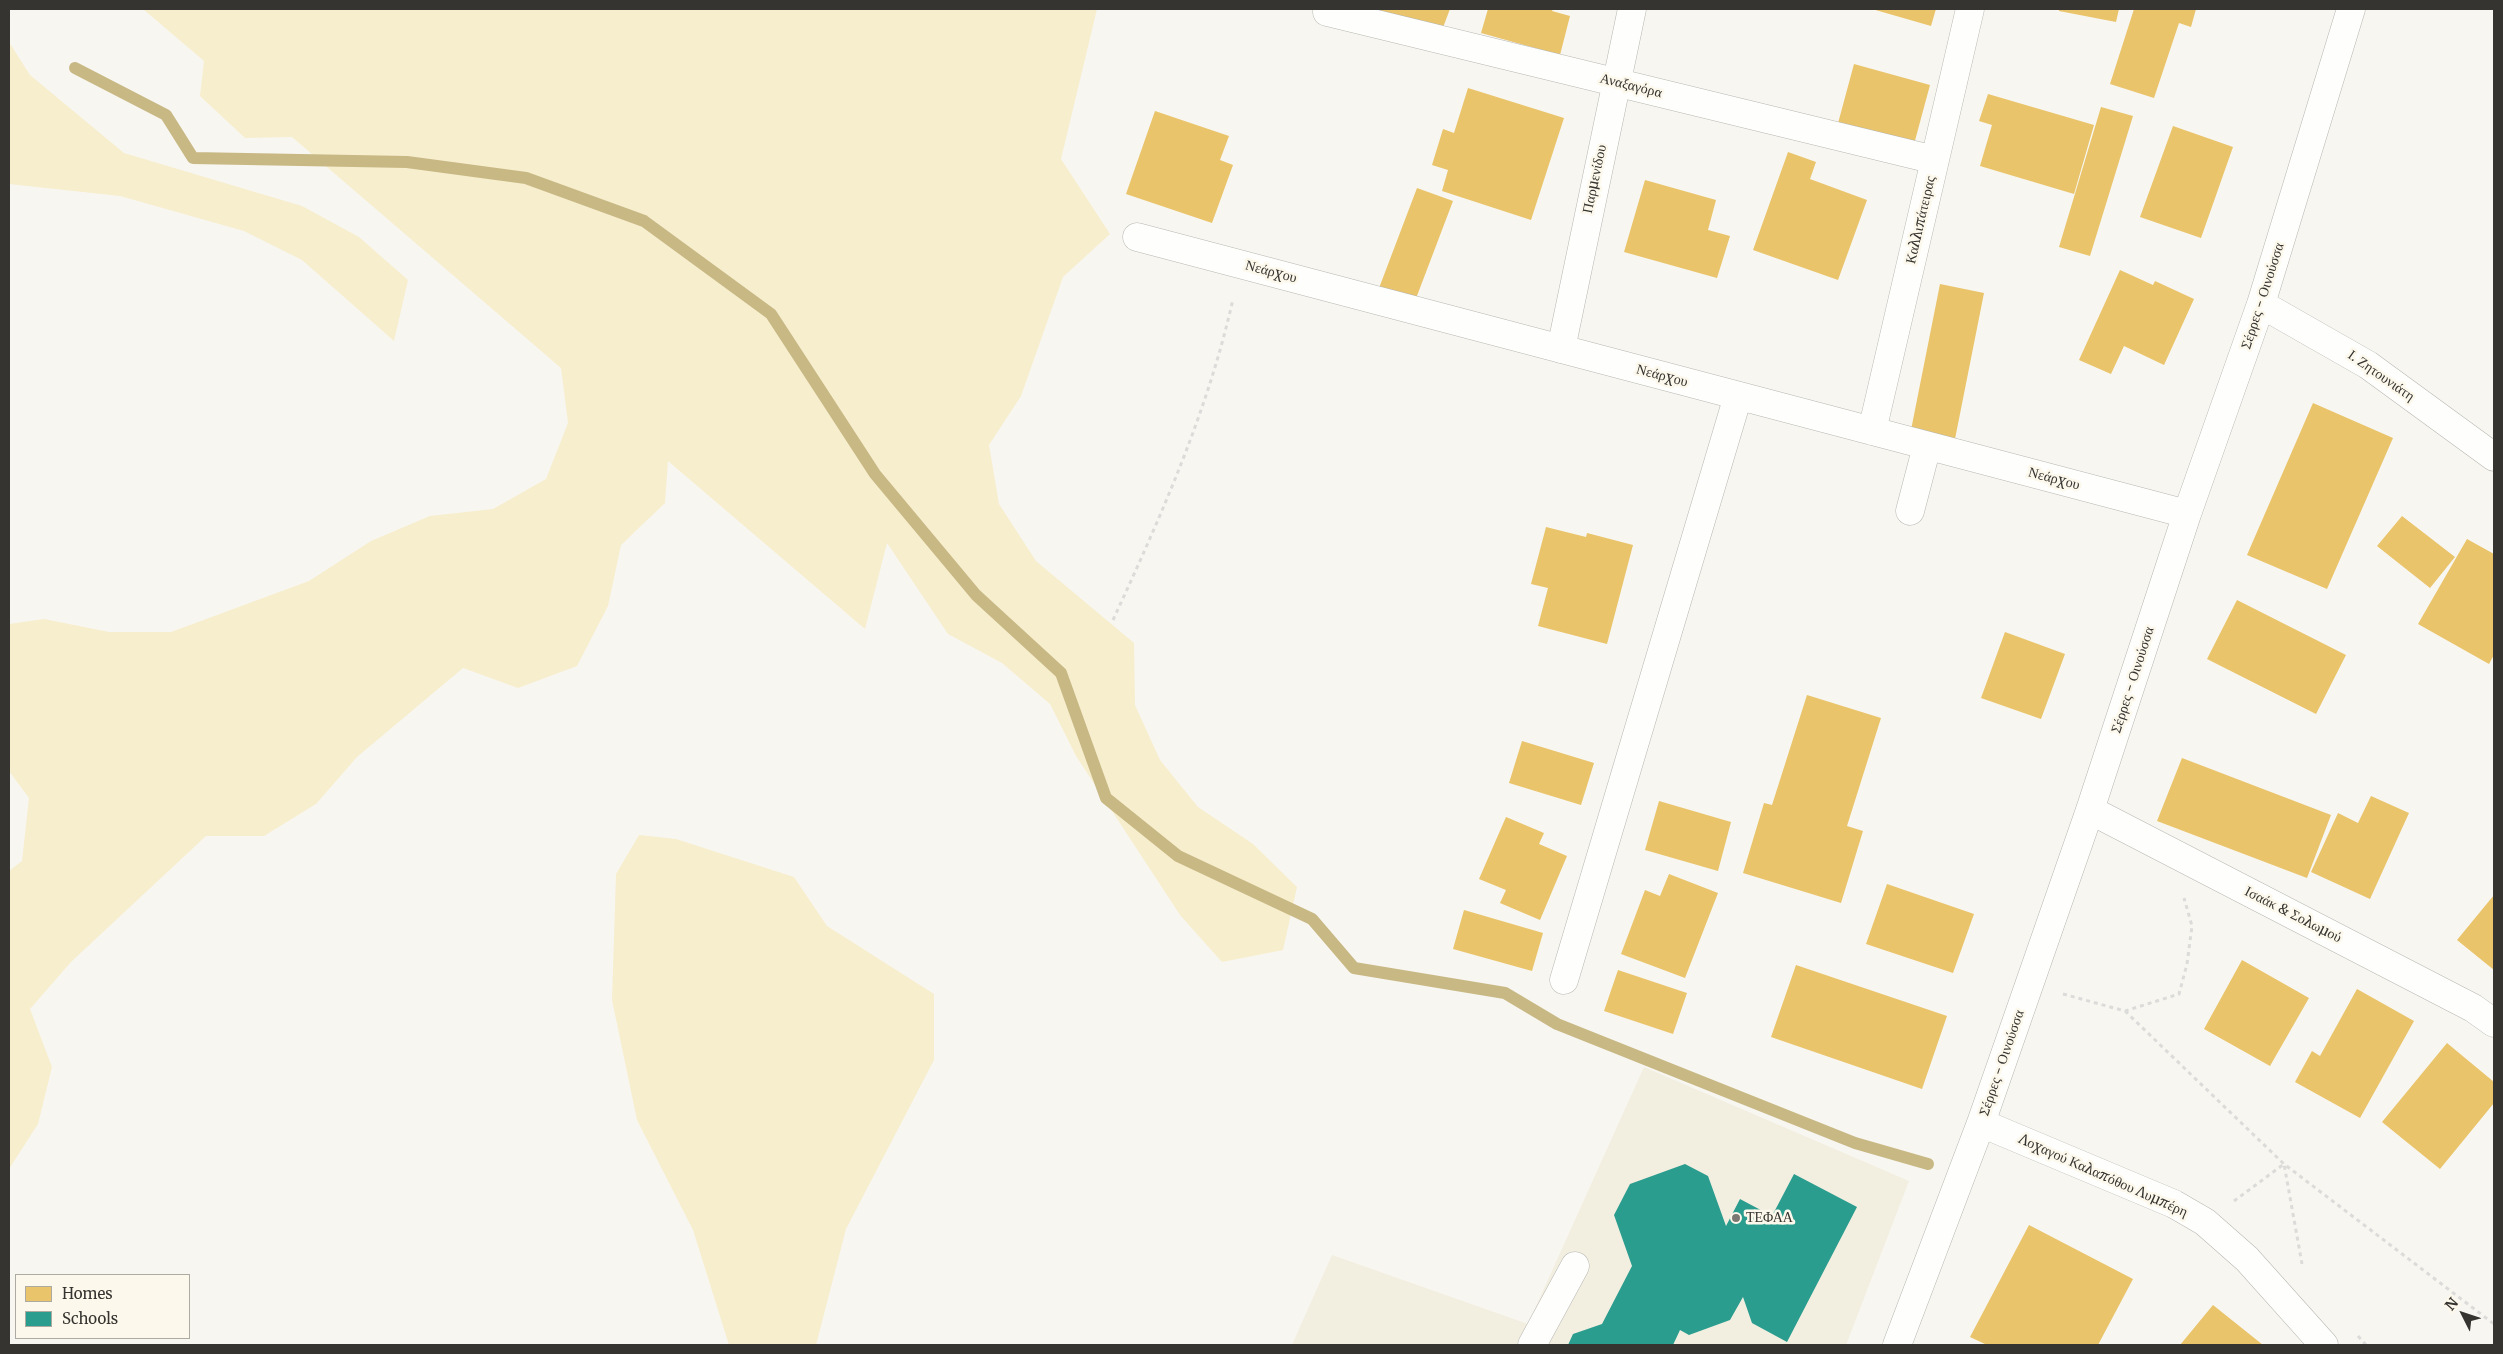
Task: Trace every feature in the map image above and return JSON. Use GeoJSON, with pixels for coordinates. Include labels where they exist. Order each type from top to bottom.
{"type":"FeatureCollection","features":[{"type":"Feature","properties":{"kind":"street","name":"Παρμενίδου"},"geometry":{"type":"LineString","coordinates":[[1561,349],[1615,82],[1632,9]]}},
{"type":"Feature","properties":{"kind":"street","name":"Καλλιπάτειρας"},"geometry":{"type":"LineString","coordinates":[[1872,431],[1970,9]]}},
{"type":"Feature","properties":{"kind":"street","name":"Σέρρες - Οινούσσα"},"geometry":{"type":"LineString","coordinates":[[1903,1343],[2090,810],[2187,514],[2262,304],[2351,9]]}},
{"type":"Feature","properties":{"kind":"street","name":"Αναξαγόρα"},"geometry":{"type":"LineString","coordinates":[[1327,12],[1935,160]]}},
{"type":"Feature","properties":{"kind":"street","name":"Νεάρχου"},"geometry":{"type":"LineString","coordinates":[[1137,237],[2187,514]]}},
{"type":"Feature","properties":{"kind":"street","name":"Ι. Ζητουνιάτη"},"geometry":{"type":"LineString","coordinates":[[2262,304],[2368,365],[2494,457]]}},
{"type":"Feature","properties":{"kind":"street"},"geometry":{"type":"LineString","coordinates":[[1564,980],[1738,396]]}},
{"type":"Feature","properties":{"kind":"street"},"geometry":{"type":"LineString","coordinates":[[1910,511],[1927,446]]}},
{"type":"Feature","properties":{"kind":"street","name":"Ισαάκ & Σολωμού"},"geometry":{"type":"LineString","coordinates":[[2090,810],[2473,1008],[2494,1023]]}},
{"type":"Feature","properties":{"kind":"street","name":"Λοχαγού Καλαπόθου Λυμπέρη"},"geometry":{"type":"LineString","coordinates":[[1981,1123],[2174,1204],[2205,1222],[2247,1259],[2324,1345]]}},
{"type":"Feature","properties":{"kind":"street"},"geometry":{"type":"LineString","coordinates":[[1532,1345],[1575,1266]]}},
{"type":"Feature","properties":{"kind":"path"},"geometry":{"type":"LineString","coordinates":[[1113,620],[1165,507],[1194,431],[1222,350],[1241,265]]}},
{"type":"Feature","properties":{"kind":"path"},"geometry":{"type":"LineString","coordinates":[[2126,1011],[2179,994],[2187,964],[2192,926],[2183,892],[2161,847]]}},
{"type":"Feature","properties":{"kind":"path"},"geometry":{"type":"LineString","coordinates":[[2029,985],[2126,1011],[2284,1164],[2494,1324]]}},
{"type":"Feature","properties":{"kind":"path"},"geometry":{"type":"LineString","coordinates":[[2205,1222],[2284,1164]]}},
{"type":"Feature","properties":{"kind":"path"},"geometry":{"type":"LineString","coordinates":[[2284,1164],[2301,1263],[2307,1271]]}},
{"type":"Feature","properties":{"kind":"path"},"geometry":{"type":"LineString","coordinates":[[2354,1330],[2366,1345]]}},
{"type":"Feature","properties":{"kind":"shaded area"},"geometry":{"type":"Polygon","coordinates":[[[143,9],[1097,9],[1061,159],[1110,234],[1063,277],[1021,396],[989,445],[999,504],[1036,561],[1134,643],[1135,705],[1160,760],[1198,807],[1253,844],[1297,887],[1283,950],[1222,962],[1180,915],[1076,756],[1050,704],[1002,663],[948,634],[887,543],[865,629],[668,461],[665,503],[621,545],[608,606],[577,666],[518,688],[463,668],[357,757],[316,804],[264,836],[206,836],[71,962],[30,1009],[52,1067],[38,1124],[9,1169],[9,871],[22,861],[29,798],[9,771],[9,624],[44,619],[109,632],[171,632],[309,581],[371,541],[430,516],[493,509],[546,479],[568,423],[561,368],[292,137],[245,138],[200,96],[204,61],[143,9]]]}},
{"type":"Feature","properties":{"kind":"shaded area"},"geometry":{"type":"Polygon","coordinates":[[[9,42],[30,75],[124,153],[302,206],[359,237],[408,280],[394,341],[302,260],[244,231],[120,196],[9,184],[9,42]]]}},
{"type":"Feature","properties":{"kind":"shaded area"},"geometry":{"type":"Polygon","coordinates":[[[639,835],[676,839],[794,877],[827,926],[934,994],[934,1060],[846,1229],[816,1345],[729,1345],[693,1230],[637,1120],[612,1000],[616,874],[639,835]]]}},
{"type":"Feature","properties":{"kind":"shaded area","name":"ΤΕΦΑΑ"},"geometry":{"type":"Polygon","coordinates":[[[1644,1067],[1909,1181],[1846,1345],[1292,1345],[1332,1255],[1528,1324],[1644,1067]]]}},
{"type":"Feature","properties":{"kind":"building: Homes"},"geometry":{"type":"Polygon","coordinates":[[[1358,9],[1450,9],[1439,38],[1358,9]]]}},
{"type":"Feature","properties":{"kind":"building: Homes"},"geometry":{"type":"Polygon","coordinates":[[[1488,9],[1553,9],[1552,11],[1570,16],[1560,55],[1481,33],[1488,9]]]}},
{"type":"Feature","properties":{"kind":"building: Homes"},"geometry":{"type":"Polygon","coordinates":[[[1872,9],[1936,9],[1931,26],[1872,9]]]}},
{"type":"Feature","properties":{"kind":"building: Homes"},"geometry":{"type":"Polygon","coordinates":[[[2059,9],[2119,9],[2116,22],[2059,11],[2059,9]]]}},
{"type":"Feature","properties":{"kind":"building: Homes"},"geometry":{"type":"Polygon","coordinates":[[[2134,9],[2196,9],[2191,27],[2179,23],[2154,98],[2110,84],[2134,9]]]}},
{"type":"Feature","properties":{"kind":"building: Homes"},"geometry":{"type":"Polygon","coordinates":[[[1854,64],[1930,85],[1913,148],[1837,127],[1854,64]]]}},
{"type":"Feature","properties":{"kind":"building: Homes"},"geometry":{"type":"Polygon","coordinates":[[[1468,88],[1564,118],[1531,220],[1442,191],[1448,170],[1432,165],[1443,129],[1454,133],[1468,88]]]}},
{"type":"Feature","properties":{"kind":"building: Homes"},"geometry":{"type":"Polygon","coordinates":[[[1988,94],[2094,125],[2074,194],[1980,166],[1992,125],[1979,121],[1988,94]]]}},
{"type":"Feature","properties":{"kind":"building: Homes"},"geometry":{"type":"Polygon","coordinates":[[[2101,107],[2133,116],[2090,256],[2059,247],[2101,107]]]}},
{"type":"Feature","properties":{"kind":"building: Homes"},"geometry":{"type":"Polygon","coordinates":[[[1155,111],[1229,136],[1220,160],[1233,165],[1212,223],[1126,194],[1155,111]]]}},
{"type":"Feature","properties":{"kind":"building: Homes"},"geometry":{"type":"Polygon","coordinates":[[[2173,126],[2233,147],[2201,238],[2140,217],[2173,126]]]}},
{"type":"Feature","properties":{"kind":"building: Homes"},"geometry":{"type":"Polygon","coordinates":[[[1788,152],[1816,162],[1810,179],[1867,200],[1838,280],[1753,250],[1788,152]]]}},
{"type":"Feature","properties":{"kind":"building: Homes"},"geometry":{"type":"Polygon","coordinates":[[[1645,180],[1716,200],[1708,230],[1730,236],[1717,278],[1624,252],[1645,180]]]}},
{"type":"Feature","properties":{"kind":"building: Homes"},"geometry":{"type":"Polygon","coordinates":[[[1417,188],[1453,201],[1412,309],[1376,296],[1417,188]]]}},
{"type":"Feature","properties":{"kind":"building: Homes"},"geometry":{"type":"Polygon","coordinates":[[[2120,270],[2153,285],[2155,281],[2194,299],[2164,365],[2124,346],[2111,374],[2079,360],[2120,270]]]}},
{"type":"Feature","properties":{"kind":"building: Homes"},"geometry":{"type":"Polygon","coordinates":[[[1940,284],[1984,293],[1954,444],[1910,435],[1940,284]]]}},
{"type":"Feature","properties":{"kind":"building: Homes"},"geometry":{"type":"Polygon","coordinates":[[[2313,403],[2393,438],[2327,589],[2247,555],[2313,403]]]}},
{"type":"Feature","properties":{"kind":"building: Homes"},"geometry":{"type":"Polygon","coordinates":[[[2402,516],[2455,557],[2430,588],[2377,546],[2402,516]]]}},
{"type":"Feature","properties":{"kind":"building: Homes"},"geometry":{"type":"Polygon","coordinates":[[[1546,527],[1586,537],[1587,533],[1633,545],[1607,644],[1538,626],[1548,588],[1531,584],[1546,527]]]}},
{"type":"Feature","properties":{"kind":"building: Homes"},"geometry":{"type":"Polygon","coordinates":[[[2467,539],[2494,554],[2494,655],[2489,664],[2418,624],[2467,539]]]}},
{"type":"Feature","properties":{"kind":"building: Homes"},"geometry":{"type":"Polygon","coordinates":[[[2237,600],[2346,655],[2316,714],[2207,659],[2237,600]]]}},
{"type":"Feature","properties":{"kind":"building: Homes"},"geometry":{"type":"Polygon","coordinates":[[[2005,632],[2065,654],[2041,719],[1981,698],[2005,632]]]}},
{"type":"Feature","properties":{"kind":"building: Homes"},"geometry":{"type":"Polygon","coordinates":[[[1807,695],[1881,718],[1847,826],[1863,831],[1841,903],[1743,873],[1764,803],[1772,805],[1807,695]]]}},
{"type":"Feature","properties":{"kind":"building: Homes"},"geometry":{"type":"Polygon","coordinates":[[[1522,741],[1594,763],[1581,805],[1509,783],[1522,741]]]}},
{"type":"Feature","properties":{"kind":"building: Homes"},"geometry":{"type":"Polygon","coordinates":[[[2182,758],[2331,815],[2307,878],[2157,821],[2182,758]]]}},
{"type":"Feature","properties":{"kind":"building: Homes"},"geometry":{"type":"Polygon","coordinates":[[[2371,796],[2409,813],[2370,899],[2311,872],[2338,813],[2358,823],[2371,796]]]}},
{"type":"Feature","properties":{"kind":"building: Homes"},"geometry":{"type":"Polygon","coordinates":[[[1659,801],[1731,822],[1718,871],[1645,850],[1659,801]]]}},
{"type":"Feature","properties":{"kind":"building: Homes"},"geometry":{"type":"Polygon","coordinates":[[[1506,817],[1544,833],[1539,844],[1567,856],[1540,920],[1500,903],[1506,890],[1479,879],[1506,817]]]}},
{"type":"Feature","properties":{"kind":"building: Homes"},"geometry":{"type":"Polygon","coordinates":[[[1669,874],[1718,893],[1685,978],[1621,954],[1645,890],[1660,896],[1669,874]]]}},
{"type":"Feature","properties":{"kind":"building: Homes"},"geometry":{"type":"Polygon","coordinates":[[[1887,884],[1974,914],[1953,973],[1866,944],[1887,884]]]}},
{"type":"Feature","properties":{"kind":"building: Homes"},"geometry":{"type":"Polygon","coordinates":[[[2494,895],[2494,970],[2457,940],[2494,895]]]}},
{"type":"Feature","properties":{"kind":"building: Homes"},"geometry":{"type":"Polygon","coordinates":[[[1464,910],[1543,933],[1532,971],[1453,949],[1464,910]]]}},
{"type":"Feature","properties":{"kind":"building: Homes"},"geometry":{"type":"Polygon","coordinates":[[[2242,960],[2309,998],[2270,1066],[2204,1029],[2242,960]]]}},
{"type":"Feature","properties":{"kind":"building: Homes"},"geometry":{"type":"Polygon","coordinates":[[[1796,965],[1947,1016],[1922,1089],[1771,1037],[1796,965]]]}},
{"type":"Feature","properties":{"kind":"building: Homes"},"geometry":{"type":"Polygon","coordinates":[[[1618,970],[1687,993],[1673,1034],[1604,1011],[1618,970]]]}},
{"type":"Feature","properties":{"kind":"building: Homes"},"geometry":{"type":"Polygon","coordinates":[[[2357,989],[2414,1021],[2360,1118],[2295,1082],[2312,1051],[2320,1056],[2357,989]]]}},
{"type":"Feature","properties":{"kind":"building: Homes"},"geometry":{"type":"Polygon","coordinates":[[[2447,1043],[2494,1082],[2494,1103],[2440,1169],[2382,1122],[2447,1043]]]}},
{"type":"Feature","properties":{"kind":"building: Homes"},"geometry":{"type":"Polygon","coordinates":[[[2029,1225],[2133,1279],[2098,1345],[1987,1345],[1970,1337],[2029,1225]]]}},
{"type":"Feature","properties":{"kind":"building: Homes"},"geometry":{"type":"Polygon","coordinates":[[[2213,1305],[2263,1345],[2180,1345],[2213,1305]]]}},
{"type":"Feature","properties":{"kind":"building: Schools"},"geometry":{"type":"Polygon","coordinates":[[[1685,1164],[1708,1176],[1726,1226],[1740,1199],[1772,1216],[1794,1174],[1857,1207],[1787,1342],[1752,1323],[1743,1297],[1730,1320],[1689,1335],[1680,1330],[1673,1345],[1568,1345],[1573,1334],[1602,1324],[1632,1266],[1614,1215],[1630,1184],[1685,1164]]]}},
{"type":"Feature","properties":{"kind":"waterway"},"geometry":{"type":"LineString","coordinates":[[75,68],[166,115],[193,158],[407,162],[526,178],[644,221],[771,314],[875,474],[976,595],[1061,673],[1106,798],[1178,856],[1312,919],[1354,968],[1505,993],[1557,1024],[1855,1143],[1928,1164]]}},
{"type":"Feature","properties":{"kind":"place","name":"ΤΕΦΑΑ"},"geometry":{"type":"Point","coordinates":[1736,1218]}}]}
